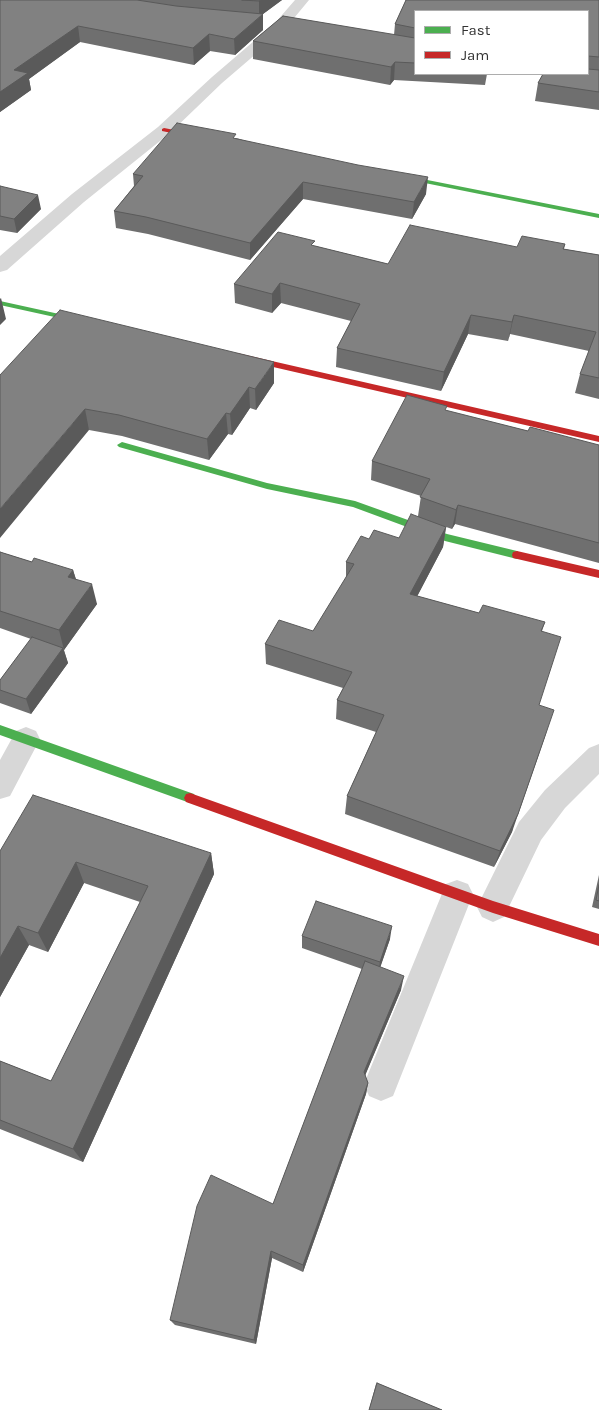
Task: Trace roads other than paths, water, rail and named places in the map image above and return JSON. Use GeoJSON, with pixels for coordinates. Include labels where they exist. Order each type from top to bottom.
{"type":"FeatureCollection","features":[{"type":"Feature","properties":{"kind":"street"},"geometry":{"type":"LineString","coordinates":[[2,262],[78,198],[164,130],[217,80],[280,26],[302,0]]}},
{"type":"Feature","properties":{"kind":"street"},"geometry":{"type":"LineString","coordinates":[[261,24],[298,29]]}},
{"type":"Feature","properties":{"kind":"street"},"geometry":{"type":"LineString","coordinates":[[164,130],[212,139]]}},
{"type":"Feature","properties":{"kind":"street"},"geometry":{"type":"LineString","coordinates":[[377,172],[599,216]]}},
{"type":"Feature","properties":{"kind":"street"},"geometry":{"type":"LineString","coordinates":[[0,303],[103,326]]}},
{"type":"Feature","properties":{"kind":"street"},"geometry":{"type":"LineString","coordinates":[[226,353],[599,439]]}},
{"type":"Feature","properties":{"kind":"street"},"geometry":{"type":"LineString","coordinates":[[122,444],[267,486],[355,504],[445,537],[599,574]]}},
{"type":"Feature","properties":{"kind":"street"},"geometry":{"type":"LineString","coordinates":[[0,788],[13,735],[493,907],[599,940]]}},
{"type":"Feature","properties":{"kind":"street"},"geometry":{"type":"LineString","coordinates":[[493,907],[530,831],[555,799],[599,756]]}},
{"type":"Feature","properties":{"kind":"street"},"geometry":{"type":"LineString","coordinates":[[381,1084],[457,894]]}}]}
